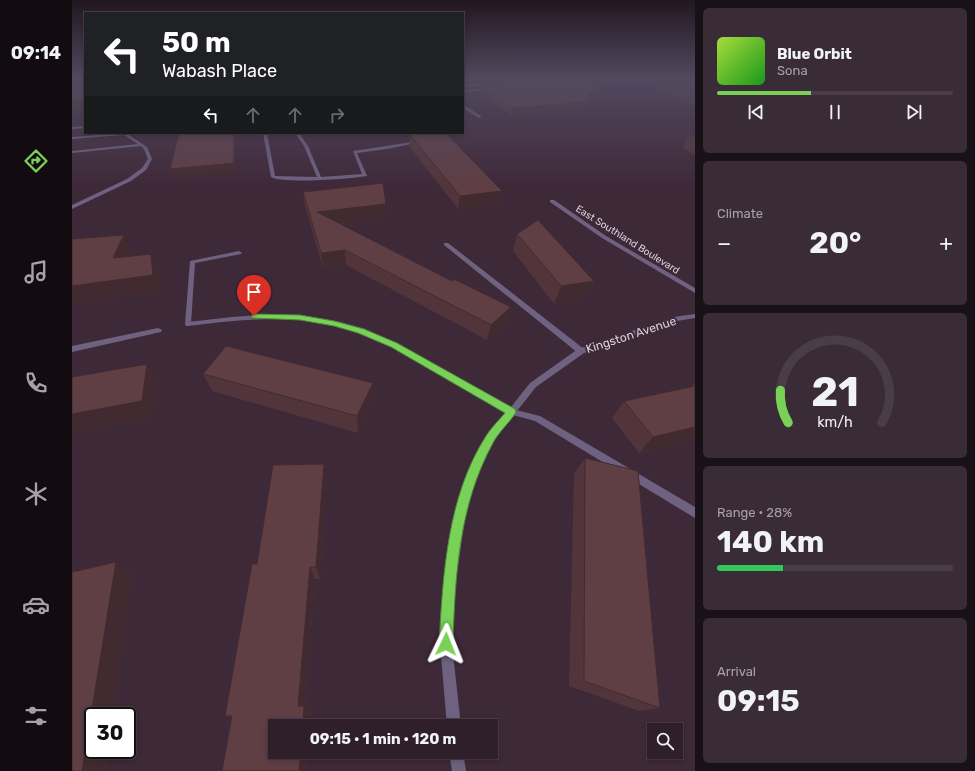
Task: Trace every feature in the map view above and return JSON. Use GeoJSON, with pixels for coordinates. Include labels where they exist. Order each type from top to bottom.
{"type":"FeatureCollection","features":[{"type":"Feature","properties":{"kind":"street"},"geometry":{"type":"LineString","coordinates":[[475,114],[480,117]]}},
{"type":"Feature","properties":{"kind":"street"},"geometry":{"type":"LineString","coordinates":[[72,128],[84,127]]}},
{"type":"Feature","properties":{"kind":"street"},"geometry":{"type":"LineString","coordinates":[[72,138],[114,134]]}},
{"type":"Feature","properties":{"kind":"street"},"geometry":{"type":"LineString","coordinates":[[72,208],[129,180],[144,169],[150,158],[146,148],[126,134]]}},
{"type":"Feature","properties":{"kind":"street"},"geometry":{"type":"LineString","coordinates":[[265,134],[273,177],[293,179],[320,179],[365,175],[354,152],[425,141]]}},
{"type":"Feature","properties":{"kind":"street"},"geometry":{"type":"LineString","coordinates":[[298,134],[302,137],[320,179]]}},
{"type":"Feature","properties":{"kind":"street"},"geometry":{"type":"LineString","coordinates":[[72,152],[142,145]]}},
{"type":"Feature","properties":{"kind":"street","name":"East Southland Boulevard"},"geometry":{"type":"LineString","coordinates":[[552,201],[598,233],[695,291]]}},
{"type":"Feature","properties":{"kind":"street"},"geometry":{"type":"LineString","coordinates":[[446,244],[581,352]]}},
{"type":"Feature","properties":{"kind":"street"},"geometry":{"type":"LineString","coordinates":[[238,254],[192,262],[188,324],[254,316],[300,318],[334,324],[361,331],[394,345],[512,412],[537,418],[695,513]]}},
{"type":"Feature","properties":{"kind":"street","name":"Kingston Avenue"},"geometry":{"type":"LineString","coordinates":[[453,719],[446,644],[449,589],[461,510],[471,478],[490,439],[533,385],[581,352],[603,342],[676,319],[695,316]]}},
{"type":"Feature","properties":{"kind":"street"},"geometry":{"type":"LineString","coordinates":[[72,349],[158,330]]}},
{"type":"Feature","properties":{"kind":"street"},"geometry":{"type":"LineString","coordinates":[[457,759],[459,771]]}},
{"type":"Feature","properties":{"kind":"building"},"geometry":{"type":"Polygon","coordinates":[[[179,134],[234,134],[234,163],[170,169],[179,134]]]}},
{"type":"Feature","properties":{"kind":"building"},"geometry":{"type":"Polygon","coordinates":[[[447,134],[502,191],[460,196],[410,135],[447,134]]]}},
{"type":"Feature","properties":{"kind":"building"},"geometry":{"type":"Polygon","coordinates":[[[689,135],[695,135],[695,139],[689,135]]]}},
{"type":"Feature","properties":{"kind":"building"},"geometry":{"type":"Polygon","coordinates":[[[383,183],[386,204],[317,212],[452,281],[454,279],[511,307],[491,325],[345,250],[321,253],[303,192],[383,183]]]}},
{"type":"Feature","properties":{"kind":"building"},"geometry":{"type":"Polygon","coordinates":[[[538,220],[594,281],[561,286],[517,234],[538,220]]]}},
{"type":"Feature","properties":{"kind":"building"},"geometry":{"type":"Polygon","coordinates":[[[124,235],[113,258],[151,254],[153,275],[72,286],[72,239],[124,235]]]}},
{"type":"Feature","properties":{"kind":"building"},"geometry":{"type":"Polygon","coordinates":[[[226,346],[373,383],[357,416],[203,374],[226,346]]]}},
{"type":"Feature","properties":{"kind":"building"},"geometry":{"type":"Polygon","coordinates":[[[147,364],[142,401],[72,414],[72,377],[147,364]]]}},
{"type":"Feature","properties":{"kind":"building"},"geometry":{"type":"Polygon","coordinates":[[[695,386],[695,427],[653,437],[624,401],[695,386]]]}},
{"type":"Feature","properties":{"kind":"building"},"geometry":{"type":"Polygon","coordinates":[[[585,458],[638,471],[660,708],[584,681],[585,458]]]}},
{"type":"Feature","properties":{"kind":"building"},"geometry":{"type":"Polygon","coordinates":[[[324,464],[316,567],[310,567],[298,706],[304,706],[303,719],[268,719],[268,759],[300,759],[299,771],[222,771],[232,716],[225,716],[252,564],[257,564],[273,465],[324,464]]]}},
{"type":"Feature","properties":{"kind":"building"},"geometry":{"type":"Polygon","coordinates":[[[116,562],[92,707],[84,707],[84,759],[82,771],[72,771],[72,572],[116,562]]]}},
{"type":"Feature","properties":{"kind":"route"},"geometry":{"type":"LineString","coordinates":[[254,316],[300,318],[334,324],[361,331],[394,345],[512,412],[490,439],[471,478],[461,510],[449,589],[446,644]]}}]}
